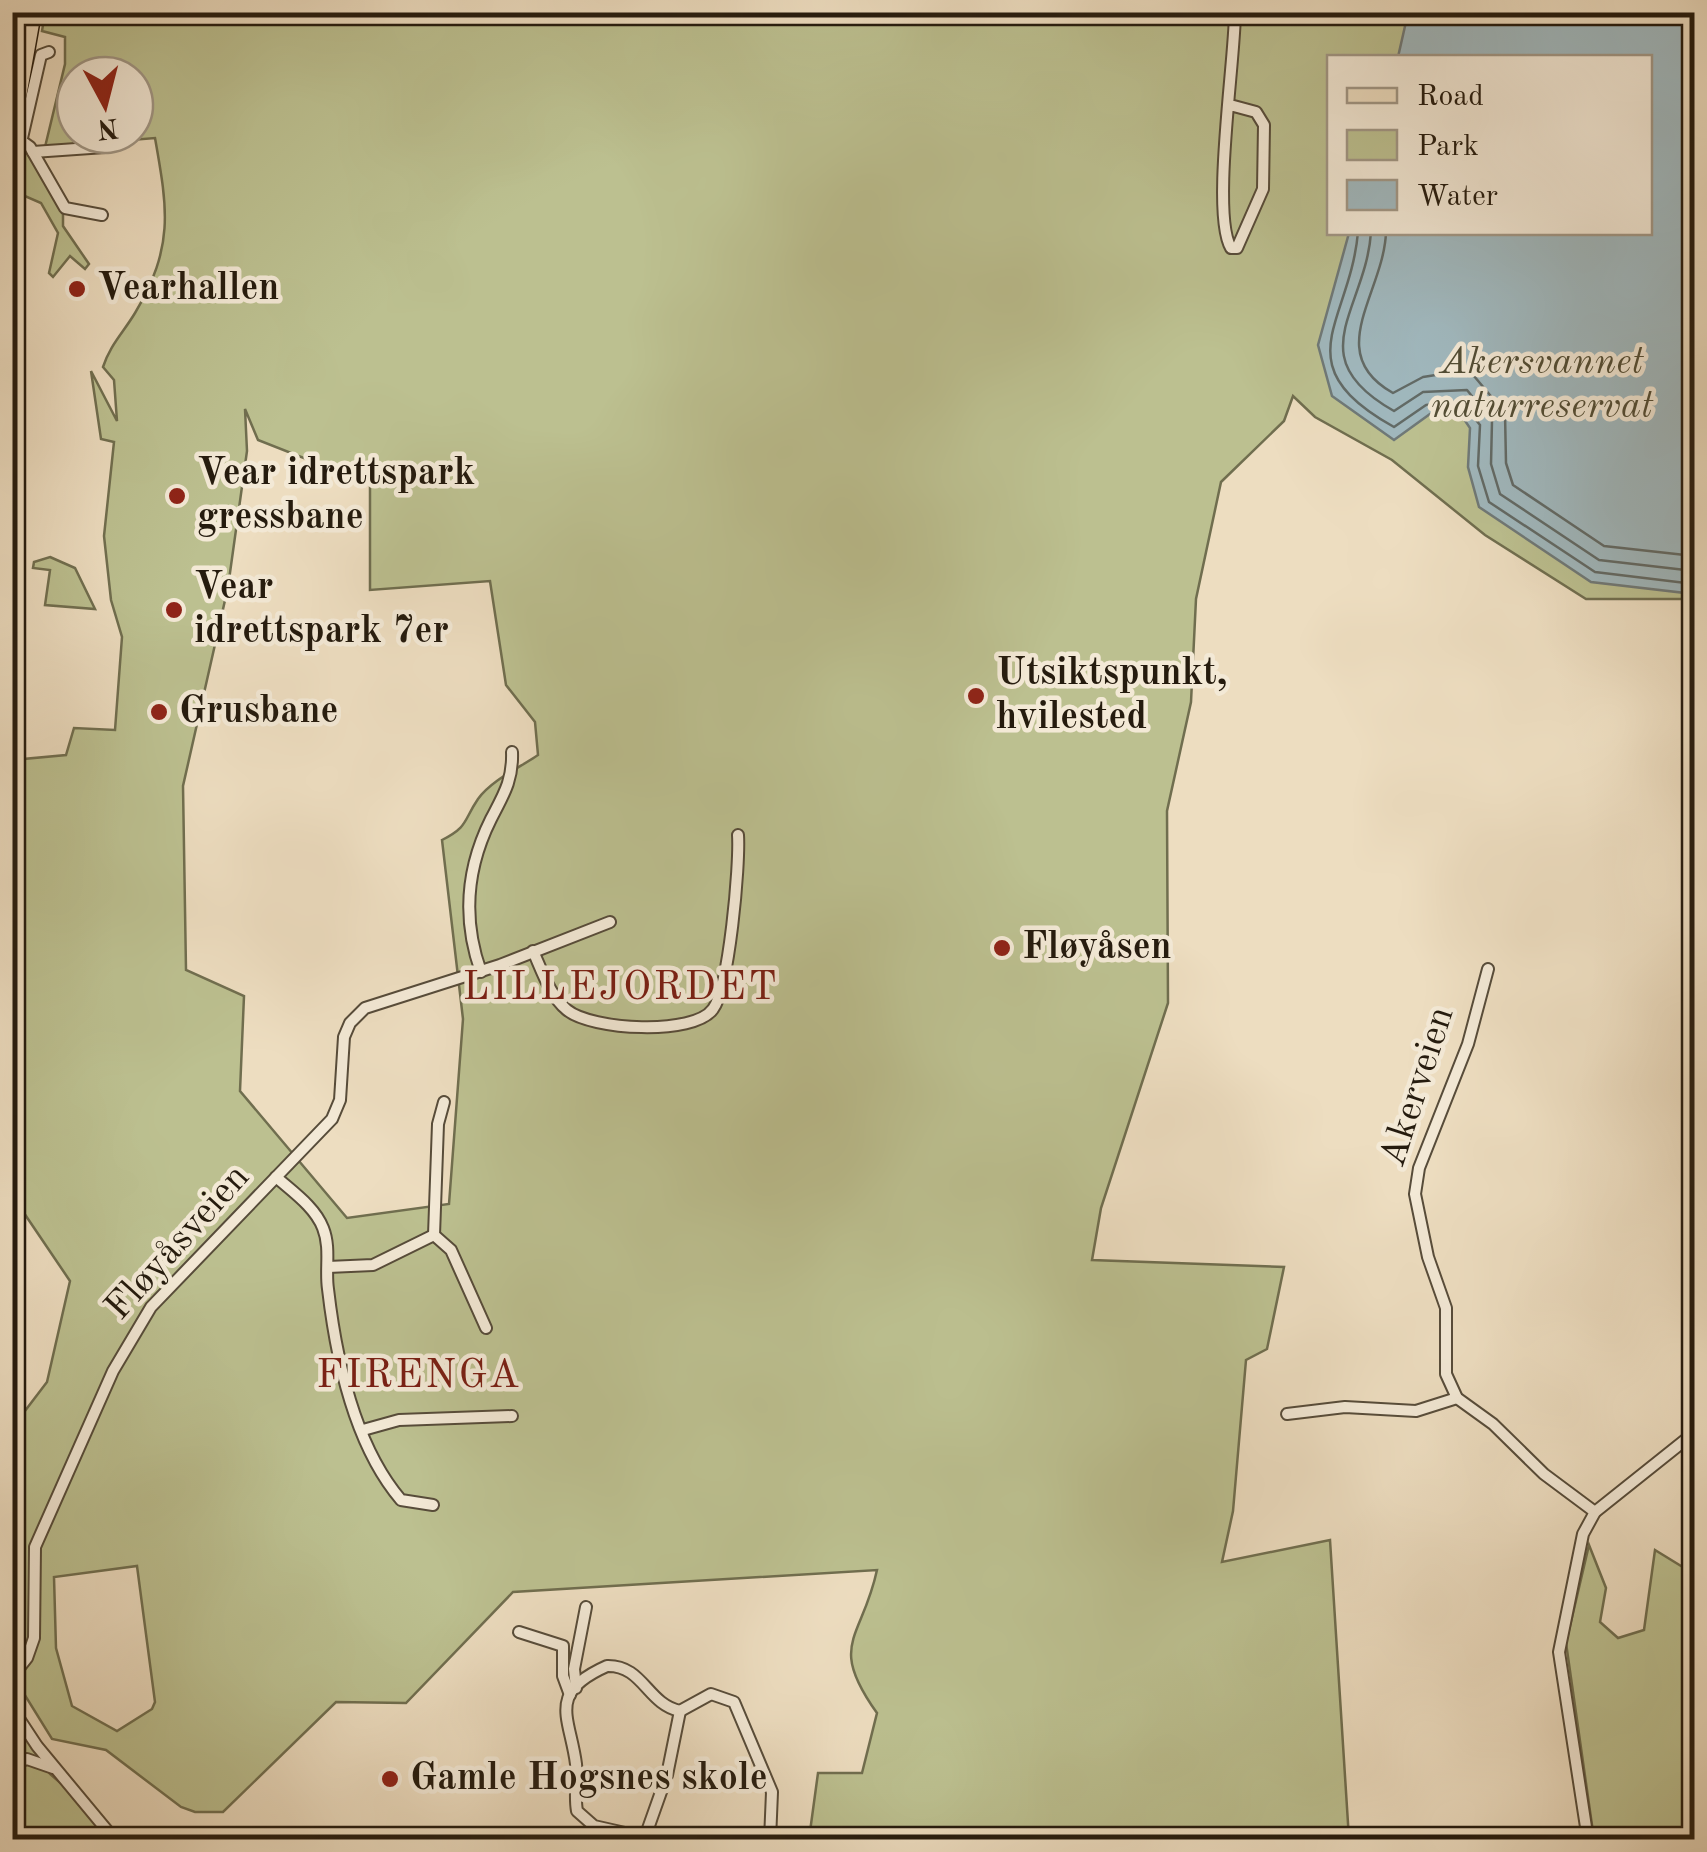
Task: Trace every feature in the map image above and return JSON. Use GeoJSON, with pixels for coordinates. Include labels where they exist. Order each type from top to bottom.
{"type":"FeatureCollection","features":[{"type":"Feature","properties":{"kind":"main road"},"geometry":{"type":"LineString","coordinates":[[16,132],[32,12]]}},
{"type":"Feature","properties":{"kind":"street"},"geometry":{"type":"LineString","coordinates":[[1230,105],[1256,112],[1264,125],[1263,188],[1237,248],[1231,248],[1226,239],[1225,180],[1235,12]]}},
{"type":"Feature","properties":{"kind":"street"},"geometry":{"type":"LineString","coordinates":[[48,52],[41,54],[16,132],[33,152],[65,208],[102,215]]}},
{"type":"Feature","properties":{"kind":"street"},"geometry":{"type":"LineString","coordinates":[[33,152],[55,150]]}},
{"type":"Feature","properties":{"kind":"street"},"geometry":{"type":"LineString","coordinates":[[512,752],[509,788],[482,840],[472,876],[468,929],[481,972],[610,922]]}},
{"type":"Feature","properties":{"kind":"street"},"geometry":{"type":"LineString","coordinates":[[533,951],[556,999],[582,1019],[620,1026],[701,1019],[714,1008],[720,990],[737,896],[738,836]]}},
{"type":"Feature","properties":{"kind":"street","name":"Akerveien"},"geometry":{"type":"LineString","coordinates":[[1456,1398],[1446,1374],[1446,1308],[1428,1257],[1414,1194],[1419,1168],[1468,1044],[1488,969]]}},
{"type":"Feature","properties":{"kind":"street","name":"Fløyåsveien"},"geometry":{"type":"LineString","coordinates":[[12,1677],[27,1658],[34,1638],[35,1547],[127,1342],[151,1306],[336,1111],[341,1048],[348,1029],[372,1004],[481,972]]}},
{"type":"Feature","properties":{"kind":"street"},"geometry":{"type":"LineString","coordinates":[[434,1235],[438,1124],[444,1102]]}},
{"type":"Feature","properties":{"kind":"street"},"geometry":{"type":"LineString","coordinates":[[276,1178],[319,1219],[326,1238],[328,1294],[348,1388],[363,1430],[401,1500],[433,1505]]}},
{"type":"Feature","properties":{"kind":"street"},"geometry":{"type":"LineString","coordinates":[[328,1267],[373,1265],[434,1235]]}},
{"type":"Feature","properties":{"kind":"street"},"geometry":{"type":"LineString","coordinates":[[434,1235],[451,1250],[486,1328]]}},
{"type":"Feature","properties":{"kind":"street"},"geometry":{"type":"LineString","coordinates":[[1287,1414],[1345,1408],[1416,1411],[1456,1398],[1493,1424],[1544,1474],[1595,1512]]}},
{"type":"Feature","properties":{"kind":"street"},"geometry":{"type":"LineString","coordinates":[[363,1430],[400,1420],[512,1416]]}},
{"type":"Feature","properties":{"kind":"street"},"geometry":{"type":"LineString","coordinates":[[1588,1840],[1559,1652],[1580,1545],[1595,1512],[1694,1433]]}},
{"type":"Feature","properties":{"kind":"street"},"geometry":{"type":"LineString","coordinates":[[586,1607],[565,1726],[577,1765],[577,1811],[604,1835],[651,1838],[680,1712],[711,1694],[734,1702],[772,1792],[770,1840]]}},
{"type":"Feature","properties":{"kind":"street"},"geometry":{"type":"LineString","coordinates":[[519,1632],[563,1646],[563,1676],[573,1691]]}},
{"type":"Feature","properties":{"kind":"street"},"geometry":{"type":"LineString","coordinates":[[573,1691],[602,1667],[619,1666],[634,1673],[664,1706],[680,1712]]}},
{"type":"Feature","properties":{"kind":"street"},"geometry":{"type":"LineString","coordinates":[[12,1708],[36,1746],[116,1840]]}},
{"type":"Feature","properties":{"kind":"street"},"geometry":{"type":"LineString","coordinates":[[12,1764],[27,1759],[59,1771]]}},
{"type":"Feature","properties":{"kind":"green space"},"geometry":{"type":"Polygon","coordinates":[[[45,13],[1694,13],[1694,599],[1586,599],[1485,535],[1392,460],[1315,417],[1293,396],[1284,421],[1221,482],[1196,599],[1191,702],[1167,811],[1168,1003],[1101,1208],[1092,1260],[1284,1267],[1267,1349],[1246,1360],[1233,1511],[1222,1562],[1330,1540],[1349,1839],[809,1839],[818,1773],[862,1773],[877,1713],[862,1690],[851,1655],[877,1570],[513,1592],[406,1703],[336,1702],[223,1812],[195,1812],[181,1807],[106,1750],[52,1739],[13,1676],[17,1658],[19,1558],[12,1554],[12,1428],[47,1382],[70,1281],[24,1213],[23,871],[13,818],[13,760],[66,755],[74,728],[115,730],[122,637],[111,600],[104,536],[114,442],[101,439],[91,371],[117,421],[114,380],[103,367],[148,290],[162,248],[165,208],[155,138],[155,55],[65,55],[65,37],[42,31],[45,13]],[[245,409],[247,451],[228,587],[183,786],[186,970],[244,996],[240,1091],[347,1218],[449,1204],[463,1019],[442,840],[461,827],[491,786],[538,755],[535,722],[506,685],[490,581],[370,590],[370,484],[258,440],[245,409]],[[137,1566],[54,1577],[56,1648],[72,1706],[117,1731],[152,1709],[155,1702],[137,1566]]]}},
{"type":"Feature","properties":{"kind":"green space"},"geometry":{"type":"Polygon","coordinates":[[[55,106],[55,146],[45,147],[55,106]]]}},
{"type":"Feature","properties":{"kind":"green space"},"geometry":{"type":"Polygon","coordinates":[[[14,142],[25,144],[63,214],[63,226],[89,264],[85,269],[70,256],[53,277],[49,273],[58,233],[41,203],[18,193],[13,216],[13,187],[20,153],[16,152],[13,166],[14,142]]]}},
{"type":"Feature","properties":{"kind":"green space"},"geometry":{"type":"Polygon","coordinates":[[[50,557],[75,568],[95,609],[45,605],[50,570],[33,568],[34,562],[50,557]]]}},
{"type":"Feature","properties":{"kind":"green space"},"geometry":{"type":"Polygon","coordinates":[[[1589,1545],[1606,1588],[1600,1622],[1618,1638],[1644,1630],[1655,1550],[1694,1574],[1694,1839],[1594,1839],[1566,1643],[1589,1545]]]}},
{"type":"Feature","properties":{"kind":"green space"},"geometry":{"type":"Polygon","coordinates":[[[12,1714],[50,1774],[84,1803],[108,1839],[30,1839],[16,1812],[13,1814],[12,1714]]]}},
{"type":"Feature","properties":{"kind":"water","name":"Akersvannet naturreservat"},"geometry":{"type":"Polygon","coordinates":[[[1408,13],[1694,13],[1694,594],[1591,582],[1479,507],[1468,467],[1470,428],[1457,409],[1430,414],[1394,440],[1332,396],[1318,345],[1348,235],[1652,235],[1652,55],[1398,55],[1408,13]]]}},
{"type":"Feature","properties":{"kind":"place","name":"Vearhallen"},"geometry":{"type":"Point","coordinates":[77,289]}},
{"type":"Feature","properties":{"kind":"place","name":"Vear idrettspark gressbane"},"geometry":{"type":"Point","coordinates":[177,496]}},
{"type":"Feature","properties":{"kind":"place","name":"Vear idrettspark 7er"},"geometry":{"type":"Point","coordinates":[174,610]}},
{"type":"Feature","properties":{"kind":"place","name":"Utsiktspunkt, hvilested"},"geometry":{"type":"Point","coordinates":[976,696]}},
{"type":"Feature","properties":{"kind":"place","name":"Grusbane"},"geometry":{"type":"Point","coordinates":[159,712]}},
{"type":"Feature","properties":{"kind":"place","name":"Fløyåsen"},"geometry":{"type":"Point","coordinates":[1002,948]}},
{"type":"Feature","properties":{"kind":"place","name":"Gamle Hogsnes skole"},"geometry":{"type":"Point","coordinates":[390,1779]}},
{"type":"Feature","properties":{"kind":"district","name":"LILLEJORDET"},"geometry":{"type":"Point","coordinates":[621,989]}},
{"type":"Feature","properties":{"kind":"district","name":"FIRENGA"},"geometry":{"type":"Point","coordinates":[419,1377]}}]}
